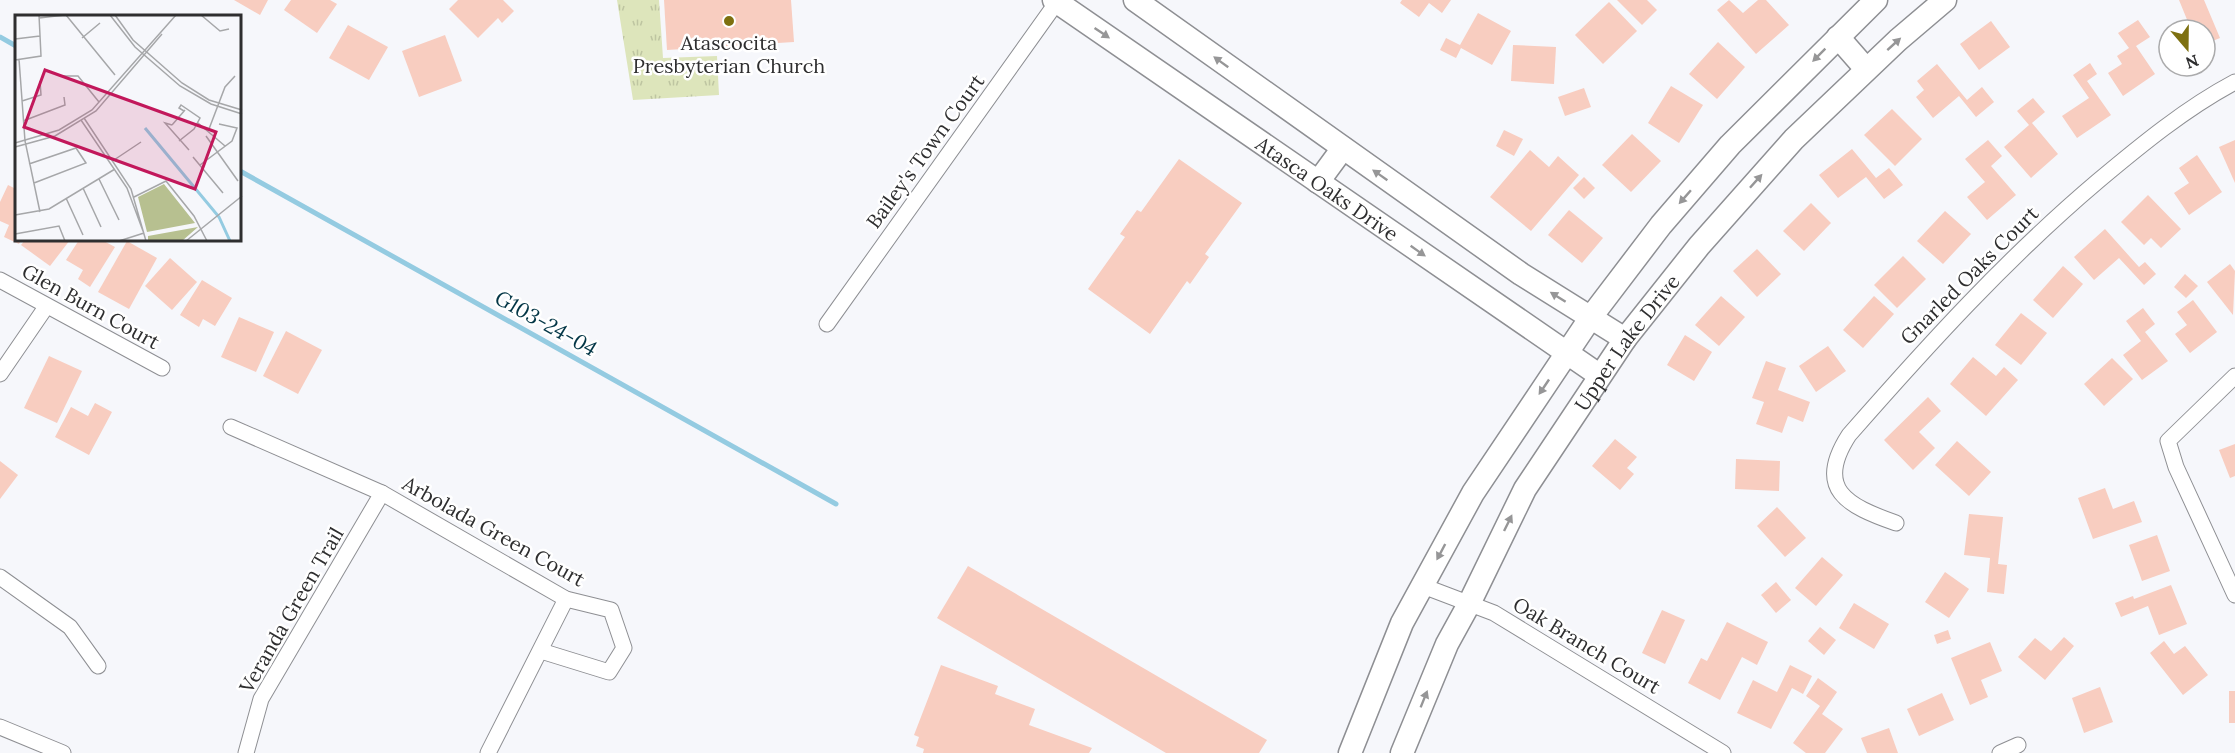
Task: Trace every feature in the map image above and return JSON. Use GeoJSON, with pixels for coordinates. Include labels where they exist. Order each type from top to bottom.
{"type":"FeatureCollection","features":[{"type":"Feature","properties":{"kind":"street","name":"Atasca Oaks Drive"},"geometry":{"type":"LineString","coordinates":[[1135,0],[1521,274],[1625,339]]}},
{"type":"Feature","properties":{"kind":"street","name":"Upper Lake Drive"},"geometry":{"type":"LineString","coordinates":[[1350,753],[1402,623],[1473,492],[1591,317],[1661,225],[1730,145],[1876,0]]}},
{"type":"Feature","properties":{"kind":"street","name":"Upper Lake Drive"},"geometry":{"type":"LineString","coordinates":[[1402,753],[1447,644],[1525,489],[1599,375],[1625,339],[1747,190],[1818,113],[1945,0]]}},
{"type":"Feature","properties":{"kind":"street","name":"Atasca Oaks Drive"},"geometry":{"type":"LineString","coordinates":[[1055,1],[1566,355],[1599,375]]}},
{"type":"Feature","properties":{"kind":"street","name":"Bailey's Town Court"},"geometry":{"type":"LineString","coordinates":[[827,324],[1055,1]]}},
{"type":"Feature","properties":{"kind":"street"},"geometry":{"type":"LineString","coordinates":[[1838,37],[1866,69]]}},
{"type":"Feature","properties":{"kind":"street","name":"Gnarled Oaks Court"},"geometry":{"type":"LineString","coordinates":[[1896,523],[1861,511],[1848,501],[1836,483],[1832,470],[1838,452],[1849,435],[1988,281],[2046,225],[2132,152],[2235,82]]}},
{"type":"Feature","properties":{"kind":"street"},"geometry":{"type":"LineString","coordinates":[[1318,182],[1343,148]]}},
{"type":"Feature","properties":{"kind":"street","name":"Glen Burn Court"},"geometry":{"type":"LineString","coordinates":[[0,280],[162,368]]}},
{"type":"Feature","properties":{"kind":"street"},"geometry":{"type":"LineString","coordinates":[[0,374],[46,307]]}},
{"type":"Feature","properties":{"kind":"street"},"geometry":{"type":"LineString","coordinates":[[2235,376],[2168,441],[2176,467],[2235,595]]}},
{"type":"Feature","properties":{"kind":"street","name":"Arbolada Green Court"},"geometry":{"type":"LineString","coordinates":[[231,427],[382,493],[566,599],[611,610],[624,648],[609,672],[541,651]]}},
{"type":"Feature","properties":{"kind":"street","name":"Veranda Green Trail"},"geometry":{"type":"LineString","coordinates":[[246,753],[261,699],[382,493]]}},
{"type":"Feature","properties":{"kind":"street"},"geometry":{"type":"LineString","coordinates":[[0,577],[70,627],[98,666]]}},
{"type":"Feature","properties":{"kind":"street","name":"Oak Branch Court"},"geometry":{"type":"LineString","coordinates":[[1423,586],[1494,613],[1723,753]]}},
{"type":"Feature","properties":{"kind":"street"},"geometry":{"type":"LineString","coordinates":[[488,753],[566,599]]}},
{"type":"Feature","properties":{"kind":"street"},"geometry":{"type":"LineString","coordinates":[[0,727],[63,753]]}},
{"type":"Feature","properties":{"kind":"street"},"geometry":{"type":"LineString","coordinates":[[2001,753],[2018,746]]}},
{"type":"Feature","properties":{"kind":"green space"},"geometry":{"type":"Polygon","coordinates":[[[617,0],[659,0],[663,58],[717,56],[719,95],[633,100],[617,0]]]}},
{"type":"Feature","properties":{"kind":"building"},"geometry":{"type":"Polygon","coordinates":[[[234,0],[268,0],[260,15],[234,0]]]}},
{"type":"Feature","properties":{"kind":"building"},"geometry":{"type":"Polygon","coordinates":[[[291,0],[330,0],[337,4],[317,33],[284,10],[291,0]]]}},
{"type":"Feature","properties":{"kind":"building"},"geometry":{"type":"Polygon","coordinates":[[[458,0],[503,0],[514,11],[502,23],[498,18],[478,38],[449,9],[458,0]]]}},
{"type":"Feature","properties":{"kind":"building","name":"Atascocita Presbyterian Church"},"geometry":{"type":"Polygon","coordinates":[[[664,0],[791,0],[794,42],[667,50],[664,0]]]}},
{"type":"Feature","properties":{"kind":"building"},"geometry":{"type":"Polygon","coordinates":[[[1402,0],[1451,0],[1442,13],[1429,3],[1419,17],[1400,3],[1402,0]]]}},
{"type":"Feature","properties":{"kind":"building"},"geometry":{"type":"Polygon","coordinates":[[[1617,0],[1647,0],[1657,10],[1642,25],[1617,0]]]}},
{"type":"Feature","properties":{"kind":"building"},"geometry":{"type":"Polygon","coordinates":[[[1729,0],[1743,13],[1758,0],[1766,0],[1789,25],[1756,54],[1717,10],[1729,0]]]}},
{"type":"Feature","properties":{"kind":"building"},"geometry":{"type":"Polygon","coordinates":[[[2179,0],[2204,0],[2212,18],[2186,18],[2179,0]]]}},
{"type":"Feature","properties":{"kind":"building"},"geometry":{"type":"Polygon","coordinates":[[[1609,2],[1637,31],[1603,64],[1575,35],[1609,2]]]}},
{"type":"Feature","properties":{"kind":"building"},"geometry":{"type":"Polygon","coordinates":[[[1478,13],[1511,31],[1492,65],[1461,48],[1456,58],[1440,50],[1446,38],[1460,45],[1478,13]]]}},
{"type":"Feature","properties":{"kind":"building"},"geometry":{"type":"Polygon","coordinates":[[[2138,20],[2150,37],[2136,46],[2155,74],[2123,96],[2108,73],[2122,64],[2117,56],[2129,48],[2118,33],[2138,20]]]}},
{"type":"Feature","properties":{"kind":"building"},"geometry":{"type":"Polygon","coordinates":[[[1991,21],[2010,47],[1979,70],[1960,44],[1991,21]]]}},
{"type":"Feature","properties":{"kind":"building"},"geometry":{"type":"Polygon","coordinates":[[[348,25],[388,47],[369,80],[329,58],[348,25]]]}},
{"type":"Feature","properties":{"kind":"building"},"geometry":{"type":"Polygon","coordinates":[[[445,35],[462,81],[419,97],[402,51],[445,35]]]}},
{"type":"Feature","properties":{"kind":"building"},"geometry":{"type":"Polygon","coordinates":[[[1718,42],[1745,67],[1717,99],[1689,74],[1718,42]]]}},
{"type":"Feature","properties":{"kind":"building"},"geometry":{"type":"Polygon","coordinates":[[[1513,45],[1556,47],[1554,84],[1511,81],[1513,45]]]}},
{"type":"Feature","properties":{"kind":"building"},"geometry":{"type":"Polygon","coordinates":[[[2090,63],[2097,74],[2087,81],[2111,115],[2077,138],[2062,116],[2089,98],[2073,75],[2090,63]]]}},
{"type":"Feature","properties":{"kind":"building"},"geometry":{"type":"Polygon","coordinates":[[[1937,64],[1967,100],[1982,87],[1994,102],[1976,117],[1959,96],[1933,118],[1916,97],[1924,90],[1917,81],[1937,64]]]}},
{"type":"Feature","properties":{"kind":"building"},"geometry":{"type":"Polygon","coordinates":[[[1671,86],[1703,105],[1679,143],[1648,123],[1671,86]]]}},
{"type":"Feature","properties":{"kind":"building"},"geometry":{"type":"Polygon","coordinates":[[[1584,88],[1591,107],[1565,116],[1558,97],[1584,88]]]}},
{"type":"Feature","properties":{"kind":"building"},"geometry":{"type":"Polygon","coordinates":[[[2033,98],[2045,112],[2032,123],[2058,154],[2031,178],[2004,147],[2029,125],[2017,111],[2033,98]]]}},
{"type":"Feature","properties":{"kind":"building"},"geometry":{"type":"Polygon","coordinates":[[[1892,109],[1922,139],[1895,166],[1864,135],[1892,109]]]}},
{"type":"Feature","properties":{"kind":"building"},"geometry":{"type":"Polygon","coordinates":[[[1504,130],[1523,139],[1514,156],[1496,146],[1504,130]]]}},
{"type":"Feature","properties":{"kind":"building"},"geometry":{"type":"Polygon","coordinates":[[[1632,134],[1661,161],[1631,192],[1602,165],[1632,134]]]}},
{"type":"Feature","properties":{"kind":"building"},"geometry":{"type":"Polygon","coordinates":[[[1988,140],[2002,156],[1991,166],[2016,195],[1987,220],[1967,197],[1985,182],[1965,159],[1988,140]]]}},
{"type":"Feature","properties":{"kind":"building"},"geometry":{"type":"Polygon","coordinates":[[[2235,140],[2235,183],[2219,147],[2235,140]]]}},
{"type":"Feature","properties":{"kind":"building"},"geometry":{"type":"Polygon","coordinates":[[[1852,149],[1876,178],[1889,168],[1903,185],[1884,199],[1866,177],[1838,198],[1819,175],[1852,149]]]}},
{"type":"Feature","properties":{"kind":"building"},"geometry":{"type":"Polygon","coordinates":[[[1530,150],[1549,167],[1558,156],[1579,175],[1531,231],[1490,197],[1530,150]]]}},
{"type":"Feature","properties":{"kind":"building"},"geometry":{"type":"Polygon","coordinates":[[[2197,155],[2222,192],[2189,215],[2174,193],[2189,183],[2179,168],[2197,155]]]}},
{"type":"Feature","properties":{"kind":"building"},"geometry":{"type":"Polygon","coordinates":[[[1179,159],[1242,203],[1205,254],[1209,257],[1190,284],[1187,281],[1150,334],[1088,289],[1125,237],[1120,234],[1137,210],[1141,212],[1179,159]]]}},
{"type":"Feature","properties":{"kind":"building"},"geometry":{"type":"Polygon","coordinates":[[[1584,177],[1595,188],[1584,199],[1573,188],[1584,177]]]}},
{"type":"Feature","properties":{"kind":"building"},"geometry":{"type":"Polygon","coordinates":[[[8,185],[15,188],[15,242],[20,242],[19,244],[4,237],[9,225],[0,221],[0,202],[8,185]]]}},
{"type":"Feature","properties":{"kind":"building"},"geometry":{"type":"Polygon","coordinates":[[[2148,195],[2181,229],[2161,248],[2151,238],[2144,245],[2121,222],[2148,195]]]}},
{"type":"Feature","properties":{"kind":"building"},"geometry":{"type":"Polygon","coordinates":[[[1811,203],[1831,223],[1804,251],[1783,231],[1811,203]]]}},
{"type":"Feature","properties":{"kind":"building"},"geometry":{"type":"Polygon","coordinates":[[[1569,210],[1603,238],[1582,263],[1548,235],[1569,210]]]}},
{"type":"Feature","properties":{"kind":"building"},"geometry":{"type":"Polygon","coordinates":[[[1945,211],[1971,234],[1943,264],[1917,241],[1945,211]]]}},
{"type":"Feature","properties":{"kind":"building"},"geometry":{"type":"Polygon","coordinates":[[[2105,229],[2139,267],[2145,262],[2156,274],[2144,285],[2119,258],[2094,280],[2074,257],[2105,229]]]}},
{"type":"Feature","properties":{"kind":"building"},"geometry":{"type":"Polygon","coordinates":[[[23,242],[68,242],[50,266],[21,245],[23,242]]]}},
{"type":"Feature","properties":{"kind":"building"},"geometry":{"type":"Polygon","coordinates":[[[78,242],[106,242],[115,247],[90,287],[78,279],[83,270],[66,260],[78,242]]]}},
{"type":"Feature","properties":{"kind":"building"},"geometry":{"type":"Polygon","coordinates":[[[126,242],[157,258],[129,309],[98,292],[126,242]]]}},
{"type":"Feature","properties":{"kind":"building"},"geometry":{"type":"Polygon","coordinates":[[[1757,249],[1781,274],[1757,297],[1733,271],[1757,249]]]}},
{"type":"Feature","properties":{"kind":"building"},"geometry":{"type":"Polygon","coordinates":[[[1903,256],[1926,279],[1897,308],[1874,285],[1903,256]]]}},
{"type":"Feature","properties":{"kind":"building"},"geometry":{"type":"Polygon","coordinates":[[[170,258],[197,282],[172,310],[145,286],[170,258]]]}},
{"type":"Feature","properties":{"kind":"building"},"geometry":{"type":"Polygon","coordinates":[[[2230,264],[2235,271],[2233,315],[2207,282],[2230,264]]]}},
{"type":"Feature","properties":{"kind":"building"},"geometry":{"type":"Polygon","coordinates":[[[2063,266],[2083,284],[2053,318],[2033,300],[2063,266]]]}},
{"type":"Feature","properties":{"kind":"building"},"geometry":{"type":"Polygon","coordinates":[[[2185,274],[2198,286],[2186,298],[2174,287],[2185,274]]]}},
{"type":"Feature","properties":{"kind":"building"},"geometry":{"type":"Polygon","coordinates":[[[202,280],[232,298],[215,326],[203,319],[199,327],[180,315],[202,280]]]}},
{"type":"Feature","properties":{"kind":"building"},"geometry":{"type":"Polygon","coordinates":[[[1721,296],[1745,317],[1719,346],[1695,325],[1721,296]]]}},
{"type":"Feature","properties":{"kind":"building"},"geometry":{"type":"Polygon","coordinates":[[[1874,296],[1894,314],[1863,348],[1843,330],[1874,296]]]}},
{"type":"Feature","properties":{"kind":"building"},"geometry":{"type":"Polygon","coordinates":[[[2193,300],[2217,332],[2190,353],[2175,334],[2187,325],[2177,312],[2193,300]]]}},
{"type":"Feature","properties":{"kind":"building"},"geometry":{"type":"Polygon","coordinates":[[[2143,308],[2155,324],[2145,332],[2168,361],[2142,380],[2123,355],[2141,341],[2126,321],[2143,308]]]}},
{"type":"Feature","properties":{"kind":"building"},"geometry":{"type":"Polygon","coordinates":[[[2021,313],[2047,333],[2021,365],[1995,345],[2021,313]]]}},
{"type":"Feature","properties":{"kind":"building"},"geometry":{"type":"Polygon","coordinates":[[[239,317],[274,332],[256,372],[221,357],[239,317]]]}},
{"type":"Feature","properties":{"kind":"building"},"geometry":{"type":"Polygon","coordinates":[[[286,331],[322,350],[298,394],[263,376],[286,331]]]}},
{"type":"Feature","properties":{"kind":"building"},"geometry":{"type":"Polygon","coordinates":[[[1685,335],[1712,352],[1694,381],[1667,365],[1685,335]]]}},
{"type":"Feature","properties":{"kind":"building"},"geometry":{"type":"Polygon","coordinates":[[[1828,346],[1846,371],[1816,392],[1799,366],[1828,346]]]}},
{"type":"Feature","properties":{"kind":"building"},"geometry":{"type":"Polygon","coordinates":[[[49,356],[82,371],[57,423],[24,408],[49,356]]]}},
{"type":"Feature","properties":{"kind":"building"},"geometry":{"type":"Polygon","coordinates":[[[1973,357],[1996,376],[2004,367],[2018,380],[1986,416],[1950,384],[1973,357]]]}},
{"type":"Feature","properties":{"kind":"building"},"geometry":{"type":"Polygon","coordinates":[[[2112,358],[2133,379],[2104,406],[2084,384],[2112,358]]]}},
{"type":"Feature","properties":{"kind":"building"},"geometry":{"type":"Polygon","coordinates":[[[1766,361],[1786,368],[1778,390],[1810,402],[1803,422],[1788,416],[1782,433],[1756,424],[1764,402],[1752,398],[1766,361]]]}},
{"type":"Feature","properties":{"kind":"building"},"geometry":{"type":"Polygon","coordinates":[[[1928,397],[1941,411],[1919,432],[1935,448],[1913,470],[1884,440],[1928,397]]]}},
{"type":"Feature","properties":{"kind":"building"},"geometry":{"type":"Polygon","coordinates":[[[95,403],[112,412],[89,455],[55,437],[71,407],[88,416],[95,403]]]}},
{"type":"Feature","properties":{"kind":"building"},"geometry":{"type":"Polygon","coordinates":[[[1615,439],[1637,457],[1627,468],[1634,474],[1620,490],[1592,466],[1615,439]]]}},
{"type":"Feature","properties":{"kind":"building"},"geometry":{"type":"Polygon","coordinates":[[[1957,441],[1991,472],[1969,496],[1935,465],[1957,441]]]}},
{"type":"Feature","properties":{"kind":"building"},"geometry":{"type":"Polygon","coordinates":[[[2235,444],[2235,476],[2230,478],[2219,450],[2235,444]]]}},
{"type":"Feature","properties":{"kind":"building"},"geometry":{"type":"Polygon","coordinates":[[[1736,459],[1780,461],[1779,491],[1735,489],[1736,459]]]}},
{"type":"Feature","properties":{"kind":"building"},"geometry":{"type":"Polygon","coordinates":[[[0,461],[18,475],[0,499],[0,461]]]}},
{"type":"Feature","properties":{"kind":"building"},"geometry":{"type":"Polygon","coordinates":[[[2105,488],[2113,509],[2134,501],[2142,522],[2093,539],[2078,498],[2105,488]]]}},
{"type":"Feature","properties":{"kind":"building"},"geometry":{"type":"Polygon","coordinates":[[[1777,507],[1806,538],[1785,557],[1757,526],[1777,507]]]}},
{"type":"Feature","properties":{"kind":"building"},"geometry":{"type":"Polygon","coordinates":[[[1969,514],[2003,517],[1998,564],[2007,565],[2004,594],[1987,592],[1990,558],[1964,555],[1969,514]]]}},
{"type":"Feature","properties":{"kind":"building"},"geometry":{"type":"Polygon","coordinates":[[[2157,535],[2170,571],[2142,581],[2129,545],[2157,535]]]}},
{"type":"Feature","properties":{"kind":"building"},"geometry":{"type":"Polygon","coordinates":[[[1822,557],[1843,575],[1816,606],[1795,588],[1822,557]]]}},
{"type":"Feature","properties":{"kind":"building"},"geometry":{"type":"Polygon","coordinates":[[[968,566],[1267,740],[1259,753],[1166,753],[937,618],[968,566]]]}},
{"type":"Feature","properties":{"kind":"building"},"geometry":{"type":"Polygon","coordinates":[[[1945,572],[1969,589],[1949,618],[1925,602],[1945,572]]]}},
{"type":"Feature","properties":{"kind":"building"},"geometry":{"type":"Polygon","coordinates":[[[1776,582],[1791,600],[1776,613],[1761,595],[1776,582]]]}},
{"type":"Feature","properties":{"kind":"building"},"geometry":{"type":"Polygon","coordinates":[[[2171,585],[2187,624],[2159,635],[2148,606],[2121,617],[2115,603],[2133,596],[2134,599],[2171,585]]]}},
{"type":"Feature","properties":{"kind":"building"},"geometry":{"type":"Polygon","coordinates":[[[1854,603],[1889,624],[1874,649],[1839,628],[1854,603]]]}},
{"type":"Feature","properties":{"kind":"building"},"geometry":{"type":"Polygon","coordinates":[[[1662,610],[1685,620],[1665,664],[1642,653],[1662,610]]]}},
{"type":"Feature","properties":{"kind":"building"},"geometry":{"type":"Polygon","coordinates":[[[1727,622],[1768,642],[1757,665],[1742,657],[1720,700],[1688,683],[1701,658],[1707,661],[1727,622]]]}},
{"type":"Feature","properties":{"kind":"building"},"geometry":{"type":"Polygon","coordinates":[[[1820,627],[1836,640],[1824,655],[1808,641],[1820,627]]]}},
{"type":"Feature","properties":{"kind":"building"},"geometry":{"type":"Polygon","coordinates":[[[1948,630],[1951,639],[1937,644],[1934,635],[1948,630]]]}},
{"type":"Feature","properties":{"kind":"building"},"geometry":{"type":"Polygon","coordinates":[[[2064,637],[2074,646],[2045,680],[2018,657],[2035,638],[2051,651],[2064,637]]]}},
{"type":"Feature","properties":{"kind":"building"},"geometry":{"type":"Polygon","coordinates":[[[2164,641],[2174,654],[2185,646],[2208,675],[2183,695],[2150,653],[2164,641]]]}},
{"type":"Feature","properties":{"kind":"building"},"geometry":{"type":"Polygon","coordinates":[[[1990,642],[2002,671],[1981,680],[1988,697],[1970,705],[1951,658],[1990,642]]]}},
{"type":"Feature","properties":{"kind":"building"},"geometry":{"type":"Polygon","coordinates":[[[941,665],[998,686],[995,694],[1035,709],[1029,725],[1092,748],[1089,753],[923,753],[924,749],[916,746],[919,737],[914,735],[941,665]]]}},
{"type":"Feature","properties":{"kind":"building"},"geometry":{"type":"Polygon","coordinates":[[[1790,665],[1812,676],[1803,694],[1792,688],[1771,729],[1737,713],[1753,680],[1777,692],[1790,665]]]}},
{"type":"Feature","properties":{"kind":"building"},"geometry":{"type":"Polygon","coordinates":[[[1818,678],[1837,692],[1822,714],[1843,729],[1825,753],[1806,753],[1793,743],[1820,706],[1806,696],[1818,678]]]}},
{"type":"Feature","properties":{"kind":"building"},"geometry":{"type":"Polygon","coordinates":[[[2100,687],[2113,722],[2084,733],[2072,698],[2100,687]]]}},
{"type":"Feature","properties":{"kind":"building"},"geometry":{"type":"Polygon","coordinates":[[[2229,691],[2235,691],[2235,723],[2229,723],[2229,691]]]}},
{"type":"Feature","properties":{"kind":"building"},"geometry":{"type":"Polygon","coordinates":[[[1942,693],[1954,720],[1919,736],[1907,709],[1942,693]]]}},
{"type":"Feature","properties":{"kind":"building"},"geometry":{"type":"Polygon","coordinates":[[[1889,728],[1898,753],[1867,753],[1861,738],[1889,728]]]}},
{"type":"Feature","properties":{"kind":"waterway","name":"G103-24-04"},"geometry":{"type":"LineString","coordinates":[[0,37],[15,45]]}},
{"type":"Feature","properties":{"kind":"waterway","name":"G103-24-04"},"geometry":{"type":"LineString","coordinates":[[242,172],[836,504]]}},
{"type":"Feature","properties":{"kind":"place","name":"Atascocita Presbyterian Church"},"geometry":{"type":"Point","coordinates":[729,21]}}]}
